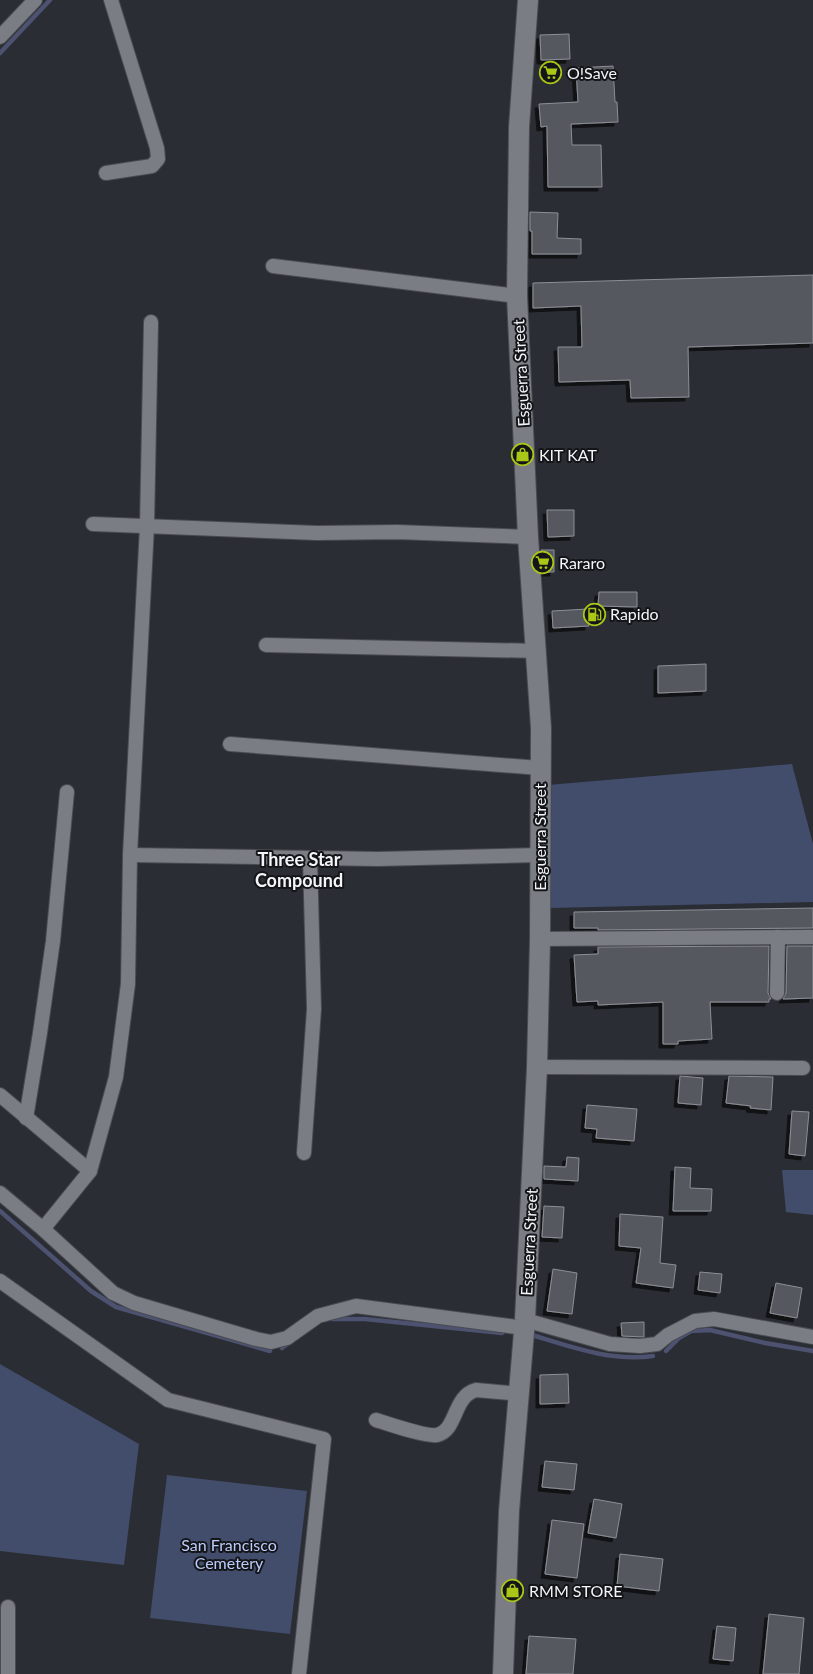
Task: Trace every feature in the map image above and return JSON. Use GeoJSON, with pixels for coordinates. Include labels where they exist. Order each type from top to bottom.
{"type":"FeatureCollection","features":[{"type":"Feature","properties":{"kind":"main road","name":"Esguerra Street"},"geometry":{"type":"LineString","coordinates":[[503,1674],[509,1511],[525,1324],[537,1067],[540,939],[541,728],[528,537],[518,296],[519,127],[528,0]]}},
{"type":"Feature","properties":{"kind":"street"},"geometry":{"type":"LineString","coordinates":[[0,37],[35,0]]}},
{"type":"Feature","properties":{"kind":"street"},"geometry":{"type":"LineString","coordinates":[[106,173],[152,166],[158,159],[157,148],[111,0]]}},
{"type":"Feature","properties":{"kind":"street"},"geometry":{"type":"LineString","coordinates":[[273,266],[518,296]]}},
{"type":"Feature","properties":{"kind":"street"},"geometry":{"type":"LineString","coordinates":[[43,1229],[90,1171],[116,1077],[126,993],[130,855],[147,526],[151,322]]}},
{"type":"Feature","properties":{"kind":"street"},"geometry":{"type":"LineString","coordinates":[[93,524],[317,534],[397,532],[528,537]]}},
{"type":"Feature","properties":{"kind":"street"},"geometry":{"type":"LineString","coordinates":[[266,644],[537,652]]}},
{"type":"Feature","properties":{"kind":"street"},"geometry":{"type":"LineString","coordinates":[[230,744],[540,768]]}},
{"type":"Feature","properties":{"kind":"street"},"geometry":{"type":"LineString","coordinates":[[26,1118],[53,941],[67,792]]}},
{"type":"Feature","properties":{"kind":"street"},"geometry":{"type":"LineString","coordinates":[[130,855],[378,859],[540,855]]}},
{"type":"Feature","properties":{"kind":"street"},"geometry":{"type":"LineString","coordinates":[[304,1153],[314,1009],[310,858]]}},
{"type":"Feature","properties":{"kind":"street"},"geometry":{"type":"LineString","coordinates":[[777,993],[778,937]]}},
{"type":"Feature","properties":{"kind":"street"},"geometry":{"type":"LineString","coordinates":[[540,939],[813,937]]}},
{"type":"Feature","properties":{"kind":"street"},"geometry":{"type":"LineString","coordinates":[[537,1067],[803,1068]]}},
{"type":"Feature","properties":{"kind":"street"},"geometry":{"type":"LineString","coordinates":[[0,1095],[90,1171]]}},
{"type":"Feature","properties":{"kind":"street"},"geometry":{"type":"LineString","coordinates":[[0,1193],[121,1298],[271,1342],[287,1338],[318,1316],[356,1306],[525,1324],[610,1344],[633,1346],[657,1344],[695,1321],[714,1319],[813,1337]]}},
{"type":"Feature","properties":{"kind":"street"},"geometry":{"type":"LineString","coordinates":[[0,1281],[168,1400],[324,1439],[299,1674]]}},
{"type":"Feature","properties":{"kind":"street"},"geometry":{"type":"LineString","coordinates":[[376,1420],[428,1435],[438,1435],[448,1429],[461,1400],[470,1391],[520,1394]]}},
{"type":"Feature","properties":{"kind":"street"},"geometry":{"type":"LineString","coordinates":[[8,1607],[8,1674]]}},
{"type":"Feature","properties":{"kind":"green space"},"geometry":{"type":"Polygon","coordinates":[[[792,764],[813,844],[813,902],[551,908],[548,785],[792,764]]]}},
{"type":"Feature","properties":{"kind":"green space"},"geometry":{"type":"Polygon","coordinates":[[[782,1170],[813,1170],[813,1215],[786,1212],[782,1170]]]}},
{"type":"Feature","properties":{"kind":"green space"},"geometry":{"type":"Polygon","coordinates":[[[0,1364],[139,1444],[124,1565],[0,1551],[0,1364]]]}},
{"type":"Feature","properties":{"kind":"green space","name":"San Francisco Cemetery"},"geometry":{"type":"Polygon","coordinates":[[[167,1475],[307,1491],[290,1634],[150,1618],[167,1475]]]}},
{"type":"Feature","properties":{"kind":"building"},"geometry":{"type":"Polygon","coordinates":[[[569,34],[570,59],[541,60],[540,35],[569,34]]]}},
{"type":"Feature","properties":{"kind":"building"},"geometry":{"type":"Polygon","coordinates":[[[613,66],[618,122],[571,124],[572,145],[601,145],[602,187],[548,187],[547,126],[541,127],[539,104],[578,102],[576,68],[613,66]]]}},
{"type":"Feature","properties":{"kind":"building"},"geometry":{"type":"Polygon","coordinates":[[[530,212],[558,213],[557,238],[581,239],[581,254],[532,254],[530,212]]]}},
{"type":"Feature","properties":{"kind":"building"},"geometry":{"type":"Polygon","coordinates":[[[813,275],[813,343],[688,347],[689,397],[631,398],[630,380],[559,382],[558,347],[582,347],[581,306],[533,308],[533,283],[813,275]]]}},
{"type":"Feature","properties":{"kind":"building"},"geometry":{"type":"Polygon","coordinates":[[[547,510],[574,510],[574,536],[548,537],[547,510]]]}},
{"type":"Feature","properties":{"kind":"building"},"geometry":{"type":"Polygon","coordinates":[[[541,550],[554,550],[554,572],[542,572],[541,550]]]}},
{"type":"Feature","properties":{"kind":"building"},"geometry":{"type":"Polygon","coordinates":[[[599,592],[637,592],[637,607],[598,606],[599,592]]]}},
{"type":"Feature","properties":{"kind":"building"},"geometry":{"type":"Polygon","coordinates":[[[588,609],[589,626],[553,628],[552,611],[588,609]]]}},
{"type":"Feature","properties":{"kind":"building"},"geometry":{"type":"Polygon","coordinates":[[[706,664],[706,691],[658,693],[658,666],[706,664]]]}},
{"type":"Feature","properties":{"kind":"building"},"geometry":{"type":"Polygon","coordinates":[[[813,908],[813,928],[598,930],[598,928],[574,928],[574,912],[813,908]]]}},
{"type":"Feature","properties":{"kind":"building"},"geometry":{"type":"Polygon","coordinates":[[[769,946],[768,993],[771,999],[769,999],[769,1002],[710,1002],[712,1039],[678,1041],[678,1044],[663,1044],[663,1002],[598,1005],[598,1001],[577,1002],[574,955],[598,954],[598,947],[769,946]]]}},
{"type":"Feature","properties":{"kind":"building"},"geometry":{"type":"Polygon","coordinates":[[[787,946],[813,946],[813,998],[783,999],[786,993],[787,946]]]}},
{"type":"Feature","properties":{"kind":"building"},"geometry":{"type":"Polygon","coordinates":[[[680,1076],[703,1078],[701,1105],[678,1103],[680,1076]]]}},
{"type":"Feature","properties":{"kind":"building"},"geometry":{"type":"Polygon","coordinates":[[[729,1076],[773,1077],[771,1110],[726,1103],[729,1076]]]}},
{"type":"Feature","properties":{"kind":"building"},"geometry":{"type":"Polygon","coordinates":[[[587,1105],[637,1109],[634,1141],[596,1138],[597,1129],[585,1128],[587,1105]]]}},
{"type":"Feature","properties":{"kind":"building"},"geometry":{"type":"Polygon","coordinates":[[[792,1111],[809,1112],[805,1156],[789,1154],[792,1111]]]}},
{"type":"Feature","properties":{"kind":"building"},"geometry":{"type":"Polygon","coordinates":[[[567,1157],[579,1158],[578,1181],[544,1179],[544,1166],[566,1167],[567,1157]]]}},
{"type":"Feature","properties":{"kind":"building"},"geometry":{"type":"Polygon","coordinates":[[[675,1167],[691,1168],[690,1188],[712,1189],[711,1211],[673,1211],[675,1167]]]}},
{"type":"Feature","properties":{"kind":"building"},"geometry":{"type":"Polygon","coordinates":[[[544,1206],[564,1207],[562,1238],[542,1237],[544,1206]]]}},
{"type":"Feature","properties":{"kind":"building"},"geometry":{"type":"Polygon","coordinates":[[[620,1214],[663,1217],[660,1263],[676,1265],[673,1288],[636,1283],[641,1248],[619,1246],[620,1214]]]}},
{"type":"Feature","properties":{"kind":"building"},"geometry":{"type":"Polygon","coordinates":[[[553,1269],[577,1273],[572,1314],[547,1311],[553,1269]]]}},
{"type":"Feature","properties":{"kind":"building"},"geometry":{"type":"Polygon","coordinates":[[[700,1272],[722,1274],[720,1293],[698,1290],[700,1272]]]}},
{"type":"Feature","properties":{"kind":"building"},"geometry":{"type":"Polygon","coordinates":[[[776,1283],[802,1288],[797,1318],[770,1313],[776,1283]]]}},
{"type":"Feature","properties":{"kind":"building"},"geometry":{"type":"Polygon","coordinates":[[[644,1322],[644,1337],[622,1336],[621,1323],[644,1322]]]}},
{"type":"Feature","properties":{"kind":"building"},"geometry":{"type":"Polygon","coordinates":[[[568,1374],[569,1403],[540,1404],[540,1375],[568,1374]]]}},
{"type":"Feature","properties":{"kind":"building"},"geometry":{"type":"Polygon","coordinates":[[[545,1461],[577,1464],[574,1490],[542,1487],[545,1461]]]}},
{"type":"Feature","properties":{"kind":"building"},"geometry":{"type":"Polygon","coordinates":[[[594,1499],[622,1504],[616,1538],[588,1533],[594,1499]]]}},
{"type":"Feature","properties":{"kind":"building"},"geometry":{"type":"Polygon","coordinates":[[[552,1520],[584,1524],[577,1578],[545,1574],[552,1520]]]}},
{"type":"Feature","properties":{"kind":"building"},"geometry":{"type":"Polygon","coordinates":[[[620,1554],[663,1559],[659,1591],[617,1586],[620,1554]]]}},
{"type":"Feature","properties":{"kind":"building"},"geometry":{"type":"Polygon","coordinates":[[[769,1614],[804,1618],[799,1674],[763,1674],[769,1614]]]}},
{"type":"Feature","properties":{"kind":"building"},"geometry":{"type":"Polygon","coordinates":[[[717,1626],[736,1628],[733,1661],[713,1659],[717,1626]]]}},
{"type":"Feature","properties":{"kind":"building"},"geometry":{"type":"Polygon","coordinates":[[[529,1636],[576,1639],[573,1674],[526,1674],[529,1636]]]}},
{"type":"Feature","properties":{"kind":"waterway"},"geometry":{"type":"LineString","coordinates":[[0,53],[50,0]]}},
{"type":"Feature","properties":{"kind":"waterway"},"geometry":{"type":"LineString","coordinates":[[0,1211],[91,1291],[116,1307],[270,1351]]}},
{"type":"Feature","properties":{"kind":"waterway"},"geometry":{"type":"LineString","coordinates":[[332,1319],[365,1319],[502,1333]]}},
{"type":"Feature","properties":{"kind":"waterway"},"geometry":{"type":"LineString","coordinates":[[666,1351],[679,1338],[691,1331],[710,1330],[765,1343],[813,1351]]}},
{"type":"Feature","properties":{"kind":"waterway"},"geometry":{"type":"LineString","coordinates":[[532,1335],[607,1355],[622,1357],[653,1356]]}},
{"type":"Feature","properties":{"kind":"waterway"},"geometry":{"type":"LineString","coordinates":[[282,1348],[290,1342]]}},
{"type":"Feature","properties":{"kind":"place","name":"O!Save"},"geometry":{"type":"Point","coordinates":[551,73]}},
{"type":"Feature","properties":{"kind":"place","name":"KIT KAT"},"geometry":{"type":"Point","coordinates":[523,455]}},
{"type":"Feature","properties":{"kind":"place","name":"Rararo"},"geometry":{"type":"Point","coordinates":[543,563]}},
{"type":"Feature","properties":{"kind":"place","name":"Rapido"},"geometry":{"type":"Point","coordinates":[594,614]}},
{"type":"Feature","properties":{"kind":"place","name":"RMM STORE"},"geometry":{"type":"Point","coordinates":[513,1591]}},
{"type":"Feature","properties":{"kind":"district","name":"Three Star Compound"},"geometry":{"type":"Point","coordinates":[299,870]}}]}
